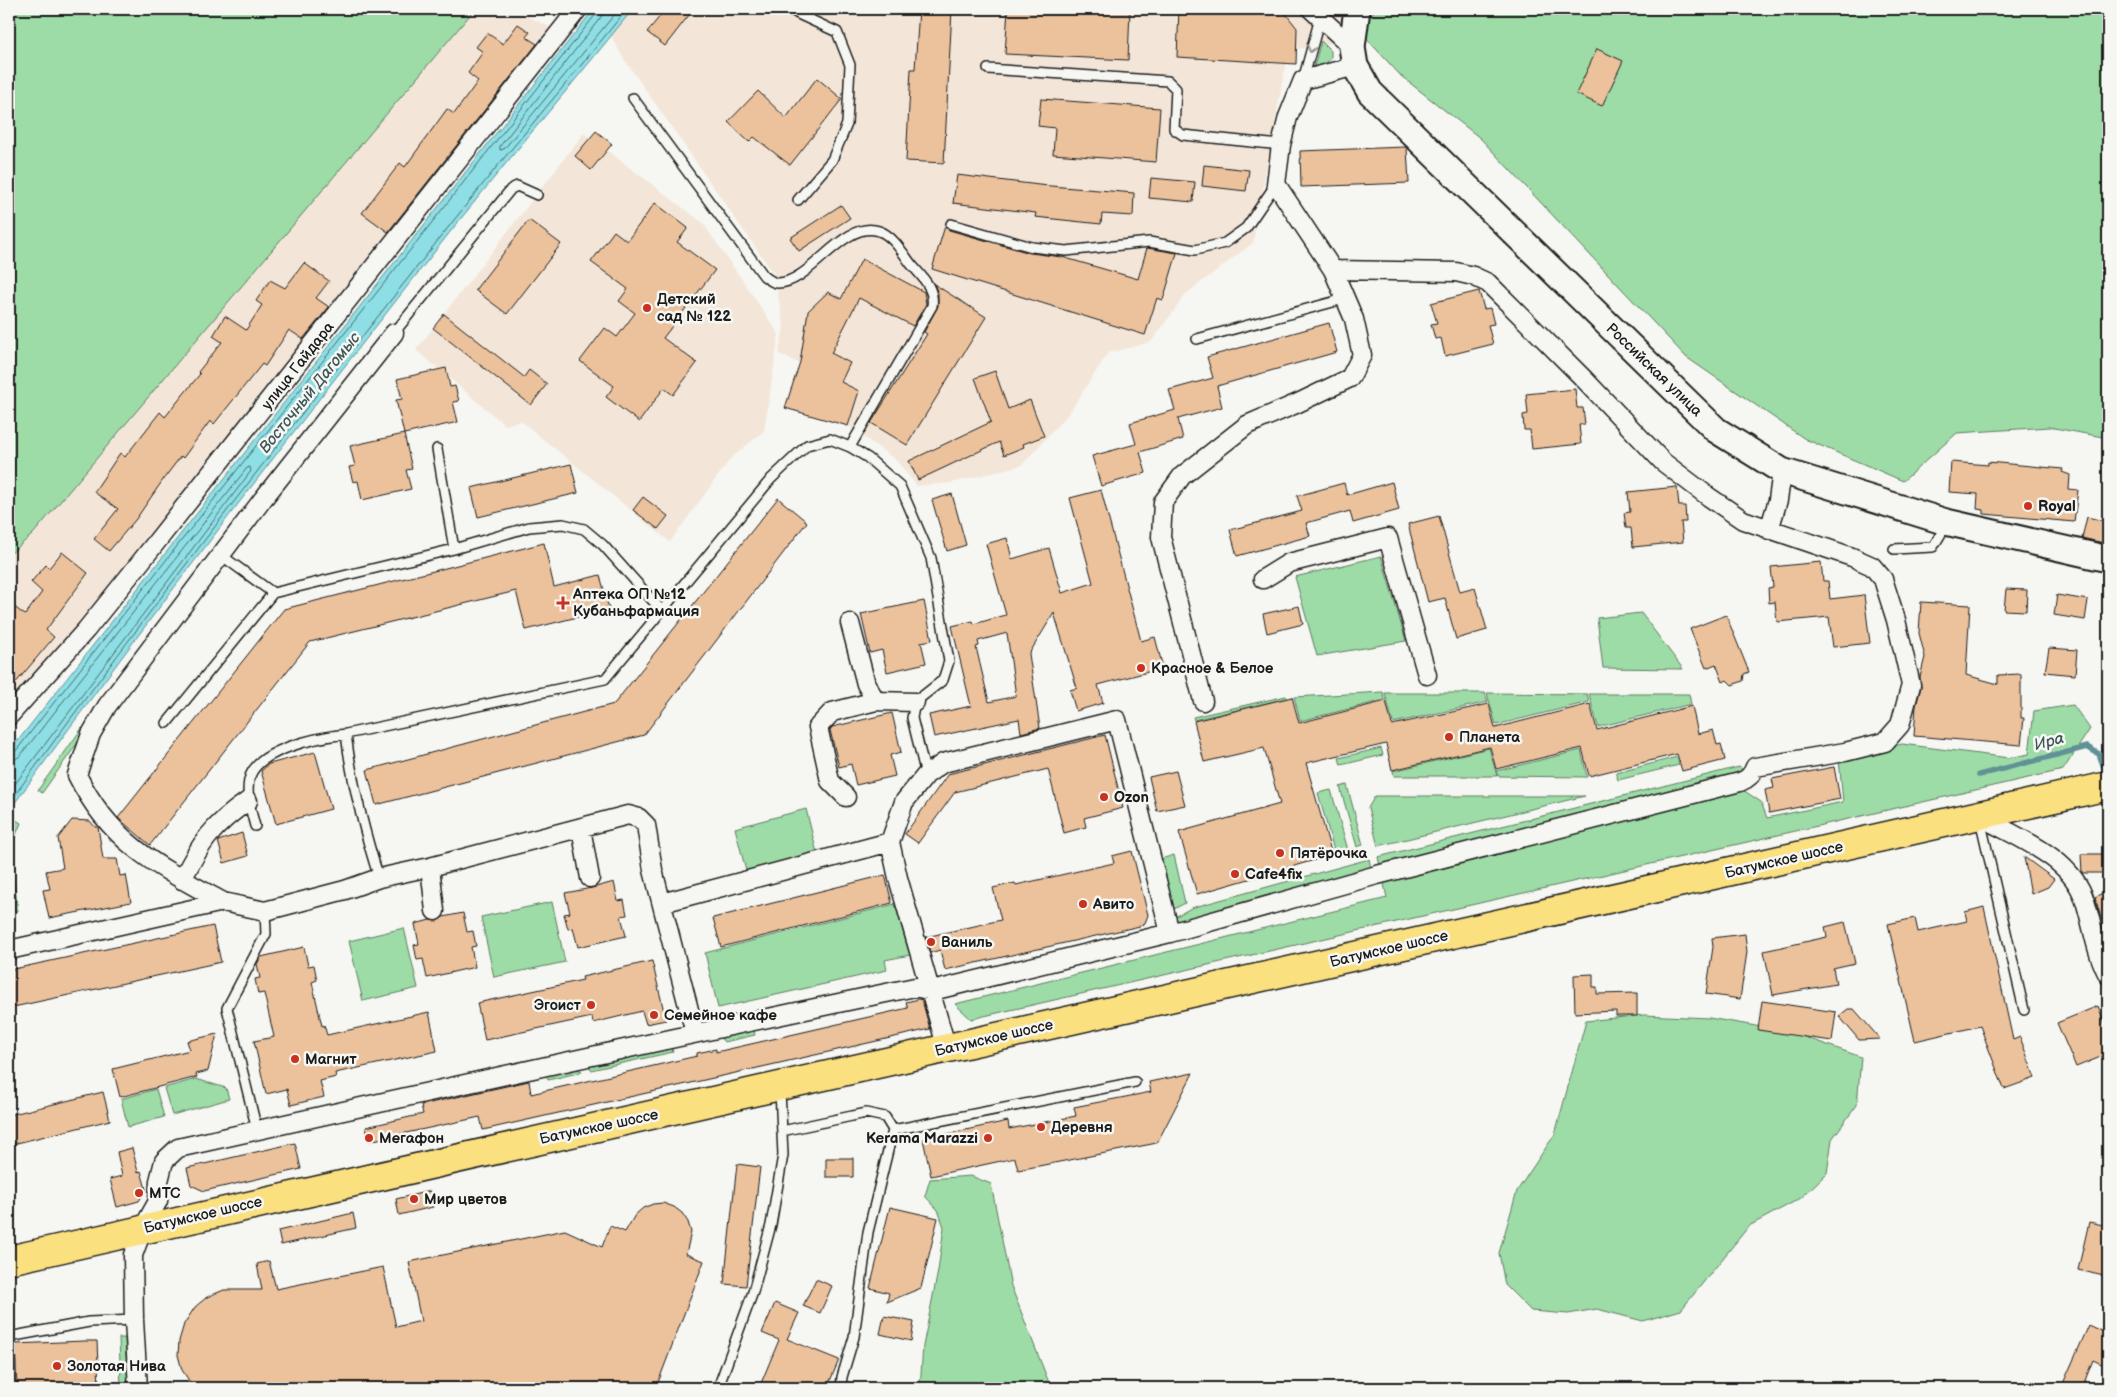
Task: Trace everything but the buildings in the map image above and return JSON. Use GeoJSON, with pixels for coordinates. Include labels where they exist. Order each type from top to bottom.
{"type":"FeatureCollection","features":[{"type":"Feature","properties":{"kind":"highway","name":"Батумское шоссе"},"geometry":{"type":"LineString","coordinates":[[9,1260],[143,1228],[780,1087],[2108,786]]}},
{"type":"Feature","properties":{"kind":"main road"},"geometry":{"type":"LineString","coordinates":[[1354,56],[1357,9]]}},
{"type":"Feature","properties":{"kind":"main road","name":"Российская улица"},"geometry":{"type":"LineString","coordinates":[[1354,56],[1370,92],[1716,430],[1782,472],[1946,522],[2108,559]]}},
{"type":"Feature","properties":{"kind":"street","name":"улица Гайдара"},"geometry":{"type":"LineString","coordinates":[[9,716],[86,630],[140,564],[578,9]]}},
{"type":"Feature","properties":{"kind":"street","name":"Российская улица"},"geometry":{"type":"LineString","coordinates":[[1315,14],[1354,56]]}},
{"type":"Feature","properties":{"kind":"street"},"geometry":{"type":"LineString","coordinates":[[1203,701],[1161,537],[1163,502],[1182,476],[1247,425],[1350,378],[1362,355],[1354,319],[1333,270],[1276,184],[1281,145],[1288,117],[1303,80],[1354,56]]}},
{"type":"Feature","properties":{"kind":"street"},"geometry":{"type":"LineString","coordinates":[[138,1388],[133,1255],[143,1228],[158,1201],[159,1181],[164,1161],[178,1148],[694,1033],[916,987],[932,991],[1170,933],[1377,875],[1740,782],[1747,780],[1755,767],[1845,752],[1885,742],[1900,725],[1911,685],[1896,620],[1882,579],[1872,566],[1852,557],[1742,520],[1663,462],[1584,379],[1488,283],[1474,276],[1456,272],[1333,270]]}},
{"type":"Feature","properties":{"kind":"street"},"geometry":{"type":"LineString","coordinates":[[394,333],[221,555],[107,706],[91,734],[77,775],[87,796],[105,822],[135,850],[182,880],[223,902],[265,911],[345,890],[379,878],[430,867],[628,815],[639,818],[646,826],[653,870],[694,1033]]}},
{"type":"Feature","properties":{"kind":"street"},"geometry":{"type":"LineString","coordinates":[[1769,530],[1778,500],[1782,472]]}},
{"type":"Feature","properties":{"kind":"street"},"geometry":{"type":"LineString","coordinates":[[1263,579],[1288,563],[1388,538],[1426,675]]}},
{"type":"Feature","properties":{"kind":"street"},"geometry":{"type":"LineString","coordinates":[[850,623],[866,684],[876,701]]}},
{"type":"Feature","properties":{"kind":"street"},"geometry":{"type":"LineString","coordinates":[[846,796],[830,781],[818,727],[832,712],[876,701],[915,702]]}},
{"type":"Feature","properties":{"kind":"street"},"geometry":{"type":"LineString","coordinates":[[947,1048],[898,878],[890,842],[904,802],[926,775],[944,763],[1117,720],[1170,933]]}},
{"type":"Feature","properties":{"kind":"street"},"geometry":{"type":"LineString","coordinates":[[182,880],[198,847],[225,816],[248,800]]}},
{"type":"Feature","properties":{"kind":"street"},"geometry":{"type":"LineString","coordinates":[[1979,816],[2054,859],[2075,879],[2085,900],[2097,950],[2108,974]]}},
{"type":"Feature","properties":{"kind":"street"},"geometry":{"type":"LineString","coordinates":[[581,828],[590,878]]}},
{"type":"Feature","properties":{"kind":"street"},"geometry":{"type":"LineString","coordinates":[[662,903],[890,842]]}},
{"type":"Feature","properties":{"kind":"street"},"geometry":{"type":"LineString","coordinates":[[430,867],[435,911]]}},
{"type":"Feature","properties":{"kind":"street"},"geometry":{"type":"LineString","coordinates":[[9,950],[223,902]]}},
{"type":"Feature","properties":{"kind":"lane"},"geometry":{"type":"LineString","coordinates":[[791,9],[837,32],[850,66],[847,124],[832,160],[798,200]]}},
{"type":"Feature","properties":{"kind":"lane"},"geometry":{"type":"LineString","coordinates":[[1303,80],[1315,14]]}},
{"type":"Feature","properties":{"kind":"lane"},"geometry":{"type":"LineString","coordinates":[[988,70],[1168,82],[1176,90],[1174,129],[1183,135],[1281,145]]}},
{"type":"Feature","properties":{"kind":"lane"},"geometry":{"type":"LineString","coordinates":[[634,98],[764,276],[776,283],[791,281],[850,235],[865,230],[880,231],[894,242],[932,290],[932,306],[850,446]]}},
{"type":"Feature","properties":{"kind":"lane"},"geometry":{"type":"LineString","coordinates":[[952,224],[1032,247],[1066,251],[1149,242],[1196,250],[1225,243],[1246,228],[1276,184]]}},
{"type":"Feature","properties":{"kind":"lane"},"geometry":{"type":"LineString","coordinates":[[394,333],[511,189],[517,186],[537,195]]}},
{"type":"Feature","properties":{"kind":"lane"},"geometry":{"type":"LineString","coordinates":[[1197,339],[1344,299]]}},
{"type":"Feature","properties":{"kind":"lane"},"geometry":{"type":"LineString","coordinates":[[255,826],[248,800],[249,779],[257,764],[269,756],[321,737],[346,734],[605,680],[771,479],[807,445],[830,439],[850,446],[868,458],[900,486],[931,558],[949,661],[943,680],[915,702],[912,718],[926,775]]}},
{"type":"Feature","properties":{"kind":"lane"},"geometry":{"type":"LineString","coordinates":[[437,449],[454,549]]}},
{"type":"Feature","properties":{"kind":"lane"},"geometry":{"type":"LineString","coordinates":[[1894,549],[1933,547],[1946,522]]}},
{"type":"Feature","properties":{"kind":"lane"},"geometry":{"type":"LineString","coordinates":[[167,723],[273,593],[454,549],[529,527],[563,524],[584,529],[609,551],[662,611]]}},
{"type":"Feature","properties":{"kind":"lane"},"geometry":{"type":"LineString","coordinates":[[221,555],[273,593]]}},
{"type":"Feature","properties":{"kind":"lane"},"geometry":{"type":"LineString","coordinates":[[346,734],[350,765],[364,830],[379,878]]}},
{"type":"Feature","properties":{"kind":"lane"},"geometry":{"type":"LineString","coordinates":[[1979,816],[2024,1010]]}},
{"type":"Feature","properties":{"kind":"lane"},"geometry":{"type":"LineString","coordinates":[[257,1130],[227,1008],[266,934],[265,911]]}},
{"type":"Feature","properties":{"kind":"lane"},"geometry":{"type":"LineString","coordinates":[[893,1130],[1135,1082]]}},
{"type":"Feature","properties":{"kind":"lane"},"geometry":{"type":"LineString","coordinates":[[718,1388],[753,1292],[772,1225],[783,1155],[780,1087]]}},
{"type":"Feature","properties":{"kind":"lane"},"geometry":{"type":"LineString","coordinates":[[782,1131],[866,1113],[885,1117],[893,1130],[868,1232],[854,1338],[842,1377],[841,1388]]}},
{"type":"Feature","properties":{"kind":"lane"},"geometry":{"type":"LineString","coordinates":[[9,1337],[89,1322],[134,1320]]}},
{"type":"Feature","properties":{"kind":"shaded area"},"geometry":{"type":"Polygon","coordinates":[[[475,9],[511,9],[563,33],[9,729],[9,555],[33,534],[475,9]]]}},
{"type":"Feature","properties":{"kind":"shaded area"},"geometry":{"type":"Polygon","coordinates":[[[596,9],[1375,9],[1368,20],[1365,37],[1288,51],[1253,243],[1187,293],[1151,342],[1108,353],[1069,413],[1022,465],[951,483],[917,486],[896,460],[848,426],[859,391],[779,354],[784,326],[774,274],[624,59],[596,9]]]}},
{"type":"Feature","properties":{"kind":"shaded area"},"geometry":{"type":"Polygon","coordinates":[[[584,133],[703,223],[779,334],[764,431],[731,458],[670,542],[521,421],[505,425],[416,350],[584,133]]]}},
{"type":"Feature","properties":{"kind":"green space"},"geometry":{"type":"Polygon","coordinates":[[[9,9],[475,9],[33,534],[9,555],[9,9]]]}},
{"type":"Feature","properties":{"kind":"green space"},"geometry":{"type":"Polygon","coordinates":[[[1375,9],[2108,9],[2108,438],[2049,427],[1957,433],[1903,481],[1805,439],[1686,357],[1480,138],[1401,76],[1365,37],[1368,20],[1375,9]]]}},
{"type":"Feature","properties":{"kind":"green space"},"geometry":{"type":"Polygon","coordinates":[[[1321,41],[1331,51],[1331,59],[1323,65],[1314,67],[1321,41]]]}},
{"type":"Feature","properties":{"kind":"green space"},"geometry":{"type":"Polygon","coordinates":[[[1381,556],[1406,641],[1317,656],[1295,577],[1381,556]]]}},
{"type":"Feature","properties":{"kind":"green space"},"geometry":{"type":"Polygon","coordinates":[[[1641,613],[1683,669],[1603,668],[1597,618],[1641,613]]]}},
{"type":"Feature","properties":{"kind":"green space"},"geometry":{"type":"Polygon","coordinates":[[[1383,692],[1385,700],[1300,721],[1294,697],[1383,692]]]}},
{"type":"Feature","properties":{"kind":"green space"},"geometry":{"type":"Polygon","coordinates":[[[1385,693],[1485,693],[1488,702],[1393,723],[1385,693]]]}},
{"type":"Feature","properties":{"kind":"green space"},"geometry":{"type":"Polygon","coordinates":[[[1487,693],[1587,694],[1589,702],[1496,725],[1487,693]]]}},
{"type":"Feature","properties":{"kind":"green space"},"geometry":{"type":"Polygon","coordinates":[[[1589,694],[1689,694],[1691,704],[1598,727],[1589,694]]]}},
{"type":"Feature","properties":{"kind":"green space"},"geometry":{"type":"Polygon","coordinates":[[[1286,696],[1287,698],[1194,720],[1193,717],[1286,696]]]}},
{"type":"Feature","properties":{"kind":"green space"},"geometry":{"type":"Polygon","coordinates":[[[2073,705],[2090,729],[2063,770],[971,1019],[955,1004],[1387,898],[1383,879],[1740,788],[1761,802],[1767,818],[1843,802],[1839,759],[1902,744],[2009,758],[2029,754],[2034,711],[2073,705]]]}},
{"type":"Feature","properties":{"kind":"green space"},"geometry":{"type":"Polygon","coordinates":[[[82,728],[86,731],[42,793],[38,790],[82,728]]]}},
{"type":"Feature","properties":{"kind":"green space"},"geometry":{"type":"Polygon","coordinates":[[[1381,748],[1383,755],[1341,765],[1339,758],[1381,748]]]}},
{"type":"Feature","properties":{"kind":"green space"},"geometry":{"type":"Polygon","coordinates":[[[1489,748],[1497,776],[1394,776],[1393,771],[1489,748]]]}},
{"type":"Feature","properties":{"kind":"green space"},"geometry":{"type":"Polygon","coordinates":[[[1581,750],[1587,777],[1498,776],[1496,771],[1581,750]]]}},
{"type":"Feature","properties":{"kind":"green space"},"geometry":{"type":"Polygon","coordinates":[[[1677,757],[1679,765],[1618,780],[1616,773],[1677,757]]]}},
{"type":"Feature","properties":{"kind":"green space"},"geometry":{"type":"Polygon","coordinates":[[[1739,767],[1746,772],[1380,866],[1378,857],[1739,767]]]}},
{"type":"Feature","properties":{"kind":"green space"},"geometry":{"type":"Polygon","coordinates":[[[1347,785],[1363,845],[1357,847],[1340,787],[1347,785]]]}},
{"type":"Feature","properties":{"kind":"green space"},"geometry":{"type":"Polygon","coordinates":[[[1331,790],[1348,850],[1335,854],[1318,793],[1331,790]]]}},
{"type":"Feature","properties":{"kind":"green space"},"geometry":{"type":"Polygon","coordinates":[[[1375,796],[1585,796],[1378,846],[1368,808],[1375,796]]]}},
{"type":"Feature","properties":{"kind":"green space"},"geometry":{"type":"Polygon","coordinates":[[[806,809],[817,853],[746,871],[735,828],[806,809]]]}},
{"type":"Feature","properties":{"kind":"green space"},"geometry":{"type":"Polygon","coordinates":[[[14,819],[21,823],[10,849],[18,911],[10,912],[13,938],[9,939],[9,827],[14,819]]]}},
{"type":"Feature","properties":{"kind":"green space"},"geometry":{"type":"Polygon","coordinates":[[[1174,855],[1185,903],[1174,909],[1161,859],[1174,855]]]}},
{"type":"Feature","properties":{"kind":"green space"},"geometry":{"type":"Polygon","coordinates":[[[1369,859],[1371,868],[1176,922],[1175,917],[1191,908],[1369,859]]]}},
{"type":"Feature","properties":{"kind":"green space"},"geometry":{"type":"Polygon","coordinates":[[[552,902],[565,962],[494,977],[481,917],[552,902]]]}},
{"type":"Feature","properties":{"kind":"green space"},"geometry":{"type":"Polygon","coordinates":[[[895,904],[910,955],[885,960],[887,970],[718,1008],[705,953],[895,904]]]}},
{"type":"Feature","properties":{"kind":"green space"},"geometry":{"type":"Polygon","coordinates":[[[404,928],[418,988],[363,1001],[349,941],[404,928]]]}},
{"type":"Feature","properties":{"kind":"green space"},"geometry":{"type":"Polygon","coordinates":[[[1644,1015],[1709,1018],[1791,1032],[1861,1057],[1857,1105],[1832,1139],[1827,1173],[1801,1198],[1749,1226],[1681,1310],[1643,1321],[1597,1309],[1568,1314],[1531,1311],[1505,1285],[1499,1253],[1517,1191],[1555,1134],[1586,1021],[1644,1015]]]}},
{"type":"Feature","properties":{"kind":"green space"},"geometry":{"type":"Polygon","coordinates":[[[753,1028],[755,1035],[724,1042],[719,1036],[753,1028]]]}},
{"type":"Feature","properties":{"kind":"green space"},"geometry":{"type":"Polygon","coordinates":[[[671,1046],[673,1052],[591,1070],[589,1063],[671,1046]]]}},
{"type":"Feature","properties":{"kind":"green space"},"geometry":{"type":"Polygon","coordinates":[[[577,1066],[578,1070],[582,1072],[548,1080],[546,1073],[577,1066]]]}},
{"type":"Feature","properties":{"kind":"green space"},"geometry":{"type":"Polygon","coordinates":[[[196,1079],[226,1088],[229,1099],[172,1115],[164,1088],[196,1079]]]}},
{"type":"Feature","properties":{"kind":"green space"},"geometry":{"type":"Polygon","coordinates":[[[156,1089],[164,1117],[128,1127],[121,1099],[156,1089]]]}},
{"type":"Feature","properties":{"kind":"green space"},"geometry":{"type":"Polygon","coordinates":[[[971,1176],[991,1184],[1011,1286],[1051,1388],[920,1388],[923,1346],[938,1271],[944,1227],[938,1210],[925,1196],[930,1179],[971,1176]]]}},
{"type":"Feature","properties":{"kind":"green space"},"geometry":{"type":"Polygon","coordinates":[[[119,1338],[125,1338],[128,1388],[121,1388],[119,1338]]]}},
{"type":"Feature","properties":{"kind":"water","name":"Восточный Дагомыс"},"geometry":{"type":"Polygon","coordinates":[[[594,9],[633,9],[458,222],[230,514],[9,811],[9,752],[594,9]]]}},
{"type":"Feature","properties":{"kind":"waterway","name":"Ира"},"geometry":{"type":"LineString","coordinates":[[1979,775],[2087,747],[2099,754],[2108,778]]}},
{"type":"Feature","properties":{"kind":"place","name":"Детский сад № 122"},"geometry":{"type":"Point","coordinates":[647,308]}},
{"type":"Feature","properties":{"kind":"place","name":"Royal"},"geometry":{"type":"Point","coordinates":[2028,506]}},
{"type":"Feature","properties":{"kind":"place","name":"Аптека ОП №12 Кубаньфармация"},"geometry":{"type":"Point","coordinates":[563,603]}},
{"type":"Feature","properties":{"kind":"place","name":"Красное & Белое"},"geometry":{"type":"Point","coordinates":[1141,668]}},
{"type":"Feature","properties":{"kind":"place","name":"Планета"},"geometry":{"type":"Point","coordinates":[1449,737]}},
{"type":"Feature","properties":{"kind":"place","name":"Ozon"},"geometry":{"type":"Point","coordinates":[1104,797]}},
{"type":"Feature","properties":{"kind":"place","name":"Пятёрочка"},"geometry":{"type":"Point","coordinates":[1280,853]}},
{"type":"Feature","properties":{"kind":"place","name":"Cafe4fix"},"geometry":{"type":"Point","coordinates":[1235,874]}},
{"type":"Feature","properties":{"kind":"place","name":"Авито"},"geometry":{"type":"Point","coordinates":[1083,904]}},
{"type":"Feature","properties":{"kind":"place","name":"Ваниль"},"geometry":{"type":"Point","coordinates":[931,942]}},
{"type":"Feature","properties":{"kind":"place","name":"Эгоист"},"geometry":{"type":"Point","coordinates":[591,1005]}},
{"type":"Feature","properties":{"kind":"place","name":"Семейное кафе"},"geometry":{"type":"Point","coordinates":[654,1015]}},
{"type":"Feature","properties":{"kind":"place","name":"Магнит"},"geometry":{"type":"Point","coordinates":[295,1059]}},
{"type":"Feature","properties":{"kind":"place","name":"Деревня"},"geometry":{"type":"Point","coordinates":[1041,1127]}},
{"type":"Feature","properties":{"kind":"place","name":"Мегафон"},"geometry":{"type":"Point","coordinates":[369,1138]}},
{"type":"Feature","properties":{"kind":"place","name":"Kerama Marazzi"},"geometry":{"type":"Point","coordinates":[988,1138]}},
{"type":"Feature","properties":{"kind":"place","name":"МТС"},"geometry":{"type":"Point","coordinates":[139,1193]}},
{"type":"Feature","properties":{"kind":"place","name":"Мир цветов"},"geometry":{"type":"Point","coordinates":[414,1199]}},
{"type":"Feature","properties":{"kind":"place","name":"Золотая Нива"},"geometry":{"type":"Point","coordinates":[57,1366]}}]}
